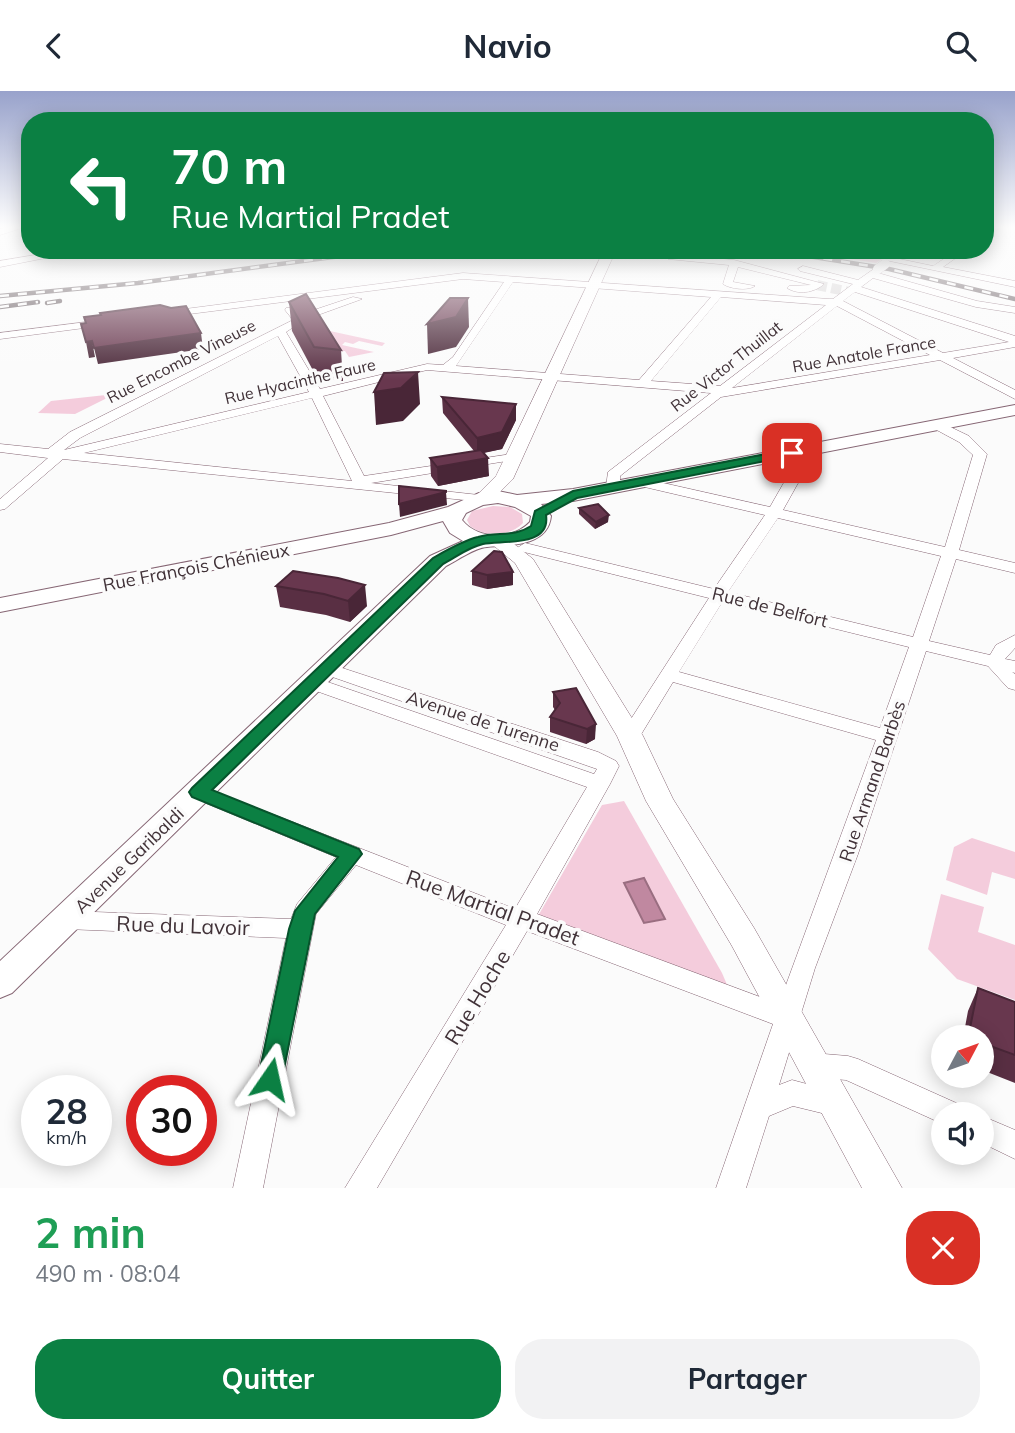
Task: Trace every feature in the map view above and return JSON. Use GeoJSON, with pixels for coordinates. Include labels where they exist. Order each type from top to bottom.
{"type":"FeatureCollection","features":[{"type":"Feature","properties":{"kind":"main road"},"geometry":{"type":"LineString","coordinates":[[490,540],[456,520],[481,498],[516,499],[573,495],[1015,410]]}},
{"type":"Feature","properties":{"kind":"main road"},"geometry":{"type":"LineString","coordinates":[[539,514],[573,495]]}},
{"type":"Feature","properties":{"kind":"main road"},"geometry":{"type":"LineString","coordinates":[[516,499],[529,504],[539,514],[540,521],[525,547]]}},
{"type":"Feature","properties":{"kind":"main road","name":"Rue François Chénieux"},"geometry":{"type":"LineString","coordinates":[[0,605],[391,529],[432,526],[456,520]]}},
{"type":"Feature","properties":{"kind":"main road","name":"Avenue Garibaldi"},"geometry":{"type":"LineString","coordinates":[[438,561],[456,520]]}},
{"type":"Feature","properties":{"kind":"main road","name":"Avenue Garibaldi"},"geometry":{"type":"LineString","coordinates":[[0,983],[438,561],[461,547],[490,540],[525,547]]}},
{"type":"Feature","properties":{"kind":"street"},"geometry":{"type":"LineString","coordinates":[[155,316],[454,277]]}},
{"type":"Feature","properties":{"kind":"street"},"geometry":{"type":"LineString","coordinates":[[482,277],[837,302],[1015,395]]}},
{"type":"Feature","properties":{"kind":"street"},"geometry":{"type":"LineString","coordinates":[[0,448],[358,483],[481,498],[504,479],[598,277]]}},
{"type":"Feature","properties":{"kind":"street"},"geometry":{"type":"LineString","coordinates":[[730,277],[728,284],[812,289],[819,284],[792,277]]}},
{"type":"Feature","properties":{"kind":"street"},"geometry":{"type":"LineString","coordinates":[[823,277],[857,286],[1015,342]]}},
{"type":"Feature","properties":{"kind":"street","name":"Rue Victor Thuillat"},"geometry":{"type":"LineString","coordinates":[[613,487],[613,475],[868,277]]}},
{"type":"Feature","properties":{"kind":"street"},"geometry":{"type":"LineString","coordinates":[[907,277],[976,304],[1015,310]]}},
{"type":"Feature","properties":{"kind":"street"},"geometry":{"type":"LineString","coordinates":[[980,277],[1015,284]]}},
{"type":"Feature","properties":{"kind":"street"},"geometry":{"type":"LineString","coordinates":[[1003,282],[1010,277]]}},
{"type":"Feature","properties":{"kind":"street"},"geometry":{"type":"LineString","coordinates":[[447,367],[457,359],[511,279]]}},
{"type":"Feature","properties":{"kind":"street"},"geometry":{"type":"LineString","coordinates":[[643,383],[718,294]]}},
{"type":"Feature","properties":{"kind":"street","name":"Rue Encombe Vineuse"},"geometry":{"type":"LineString","coordinates":[[0,506],[75,435],[280,331],[300,318],[357,299]]}},
{"type":"Feature","properties":{"kind":"street"},"geometry":{"type":"LineString","coordinates":[[272,300],[300,318]]}},
{"type":"Feature","properties":{"kind":"street"},"geometry":{"type":"LineString","coordinates":[[0,336],[114,321]]}},
{"type":"Feature","properties":{"kind":"street"},"geometry":{"type":"LineString","coordinates":[[280,331],[315,394],[358,483]]}},
{"type":"Feature","properties":{"kind":"street","name":"Rue Anatole France"},"geometry":{"type":"LineString","coordinates":[[721,392],[1015,342]]}},
{"type":"Feature","properties":{"kind":"street","name":"Rue Hyacinthe Faure"},"geometry":{"type":"LineString","coordinates":[[55,454],[427,367],[551,375],[721,392]]}},
{"type":"Feature","properties":{"kind":"street","name":"Rue Armand Barbès"},"geometry":{"type":"LineString","coordinates":[[731,1188],[789,1019],[803,968],[888,737],[950,554],[981,452],[938,425]]}},
{"type":"Feature","properties":{"kind":"street","name":"Rue Hoche"},"geometry":{"type":"LineString","coordinates":[[360,1188],[668,675],[773,514],[810,449]]}},
{"type":"Feature","properties":{"kind":"street"},"geometry":{"type":"LineString","coordinates":[[358,483],[513,456]]}},
{"type":"Feature","properties":{"kind":"street"},"geometry":{"type":"LineString","coordinates":[[504,479],[516,499]]}},
{"type":"Feature","properties":{"kind":"street"},"geometry":{"type":"LineString","coordinates":[[641,482],[1015,568]]}},
{"type":"Feature","properties":{"kind":"street"},"geometry":{"type":"LineString","coordinates":[[429,493],[456,520]]}},
{"type":"Feature","properties":{"kind":"street"},"geometry":{"type":"LineString","coordinates":[[525,547],[619,760],[660,801],[789,1019],[812,1065],[883,1188]]}},
{"type":"Feature","properties":{"kind":"street","name":"Rue de Belfort"},"geometry":{"type":"LineString","coordinates":[[525,547],[1015,667]]}},
{"type":"Feature","properties":{"kind":"street"},"geometry":{"type":"LineString","coordinates":[[1015,640],[1002,649],[995,662],[998,669],[1015,684]]}},
{"type":"Feature","properties":{"kind":"street"},"geometry":{"type":"LineString","coordinates":[[668,675],[888,737]]}},
{"type":"Feature","properties":{"kind":"street","name":"Avenue de Turenne"},"geometry":{"type":"LineString","coordinates":[[320,676],[619,760]]}},
{"type":"Feature","properties":{"kind":"street","name":"Rue Martial Pradet"},"geometry":{"type":"LineString","coordinates":[[198,792],[499,914],[522,919],[789,1019]]}},
{"type":"Feature","properties":{"kind":"street"},"geometry":{"type":"LineString","coordinates":[[248,1188],[300,929],[306,911],[352,854]]}},
{"type":"Feature","properties":{"kind":"street","name":"Rue du Lavoir"},"geometry":{"type":"LineString","coordinates":[[66,920],[300,929]]}},
{"type":"Feature","properties":{"kind":"street"},"geometry":{"type":"LineString","coordinates":[[812,1065],[848,1068],[931,1105]]}},
{"type":"Feature","properties":{"kind":"street"},"geometry":{"type":"LineString","coordinates":[[758,1107],[792,1093],[834,1103]]}},
{"type":"Feature","properties":{"kind":"street"},"geometry":{"type":"LineString","coordinates":[[994,1135],[1015,1145]]}},
{"type":"Feature","properties":{"kind":"shaded area"},"geometry":{"type":"Polygon","coordinates":[[[330,331],[385,343],[382,346],[359,341],[353,344],[345,342],[342,345],[374,352],[349,357],[345,351],[336,352],[317,333],[330,331]]]}},
{"type":"Feature","properties":{"kind":"shaded area"},"geometry":{"type":"Polygon","coordinates":[[[115,394],[75,414],[38,413],[51,401],[115,394]]]}},
{"type":"Feature","properties":{"kind":"shaded area"},"geometry":{"type":"Polygon","coordinates":[[[493,506],[510,507],[522,514],[523,523],[511,531],[497,534],[476,530],[470,526],[467,520],[472,511],[493,506]]]}},
{"type":"Feature","properties":{"kind":"shaded area"},"geometry":{"type":"Polygon","coordinates":[[[624,801],[728,987],[538,916],[602,805],[624,801]]]}},
{"type":"Feature","properties":{"kind":"shaded area"},"geometry":{"type":"Polygon","coordinates":[[[972,838],[1015,852],[1015,879],[992,872],[987,895],[946,880],[954,847],[972,838]]]}},
{"type":"Feature","properties":{"kind":"shaded area"},"geometry":{"type":"Polygon","coordinates":[[[644,878],[665,919],[644,923],[624,883],[644,878]]]}},
{"type":"Feature","properties":{"kind":"shaded area"},"geometry":{"type":"Polygon","coordinates":[[[941,894],[984,907],[978,932],[1015,945],[1015,1000],[957,979],[928,949],[941,894]]]}},
{"type":"Feature","properties":{"kind":"building"},"geometry":{"type":"Polygon","coordinates":[[[306,294],[341,350],[314,347],[289,302],[306,294]]]}},
{"type":"Feature","properties":{"kind":"building"},"geometry":{"type":"Polygon","coordinates":[[[450,298],[468,298],[456,317],[427,324],[450,298]]]}},
{"type":"Feature","properties":{"kind":"building"},"geometry":{"type":"Polygon","coordinates":[[[160,305],[171,308],[186,306],[201,333],[94,348],[92,341],[86,342],[81,324],[86,323],[84,317],[160,305]]]}},
{"type":"Feature","properties":{"kind":"building"},"geometry":{"type":"Polygon","coordinates":[[[418,372],[401,388],[374,392],[384,373],[418,372]]]}},
{"type":"Feature","properties":{"kind":"building"},"geometry":{"type":"Polygon","coordinates":[[[442,397],[516,404],[502,432],[477,438],[442,397]]]}},
{"type":"Feature","properties":{"kind":"building"},"geometry":{"type":"Polygon","coordinates":[[[481,450],[488,458],[437,467],[430,458],[481,450]]]}},
{"type":"Feature","properties":{"kind":"building"},"geometry":{"type":"Polygon","coordinates":[[[399,486],[446,491],[446,492],[399,504],[399,486]]]}},
{"type":"Feature","properties":{"kind":"building"},"geometry":{"type":"Polygon","coordinates":[[[598,504],[609,515],[596,522],[579,508],[598,504]]]}},
{"type":"Feature","properties":{"kind":"building"},"geometry":{"type":"Polygon","coordinates":[[[494,551],[502,552],[513,572],[487,575],[472,571],[494,551]]]}},
{"type":"Feature","properties":{"kind":"building"},"geometry":{"type":"Polygon","coordinates":[[[293,571],[365,585],[348,601],[276,586],[293,571]]]}},
{"type":"Feature","properties":{"kind":"building"},"geometry":{"type":"Polygon","coordinates":[[[576,688],[596,724],[587,729],[550,717],[560,703],[553,692],[576,688]]]}},
{"type":"Feature","properties":{"kind":"building"},"geometry":{"type":"Polygon","coordinates":[[[978,988],[1015,1002],[1015,1055],[994,1047],[994,1025],[971,1025],[978,988]]]}},
{"type":"Feature","properties":{"kind":"tunnel"},"geometry":{"type":"LineString","coordinates":[[817,285],[850,292]]}},
{"type":"Feature","properties":{"kind":"railway"},"geometry":{"type":"LineString","coordinates":[[0,296],[182,277]]}},
{"type":"Feature","properties":{"kind":"railway"},"geometry":{"type":"LineString","coordinates":[[923,277],[1015,299]]}},
{"type":"Feature","properties":{"kind":"railway"},"geometry":{"type":"LineString","coordinates":[[47,303],[60,301]]}},
{"type":"Feature","properties":{"kind":"railway"},"geometry":{"type":"LineString","coordinates":[[0,307],[38,302]]}},
{"type":"Feature","properties":{"kind":"route"},"geometry":{"type":"LineString","coordinates":[[270,1079],[306,911],[352,854],[198,792],[438,561],[461,547],[482,540],[498,541],[527,535],[536,529],[540,521],[539,514],[573,495],[792,453]]}}]}
